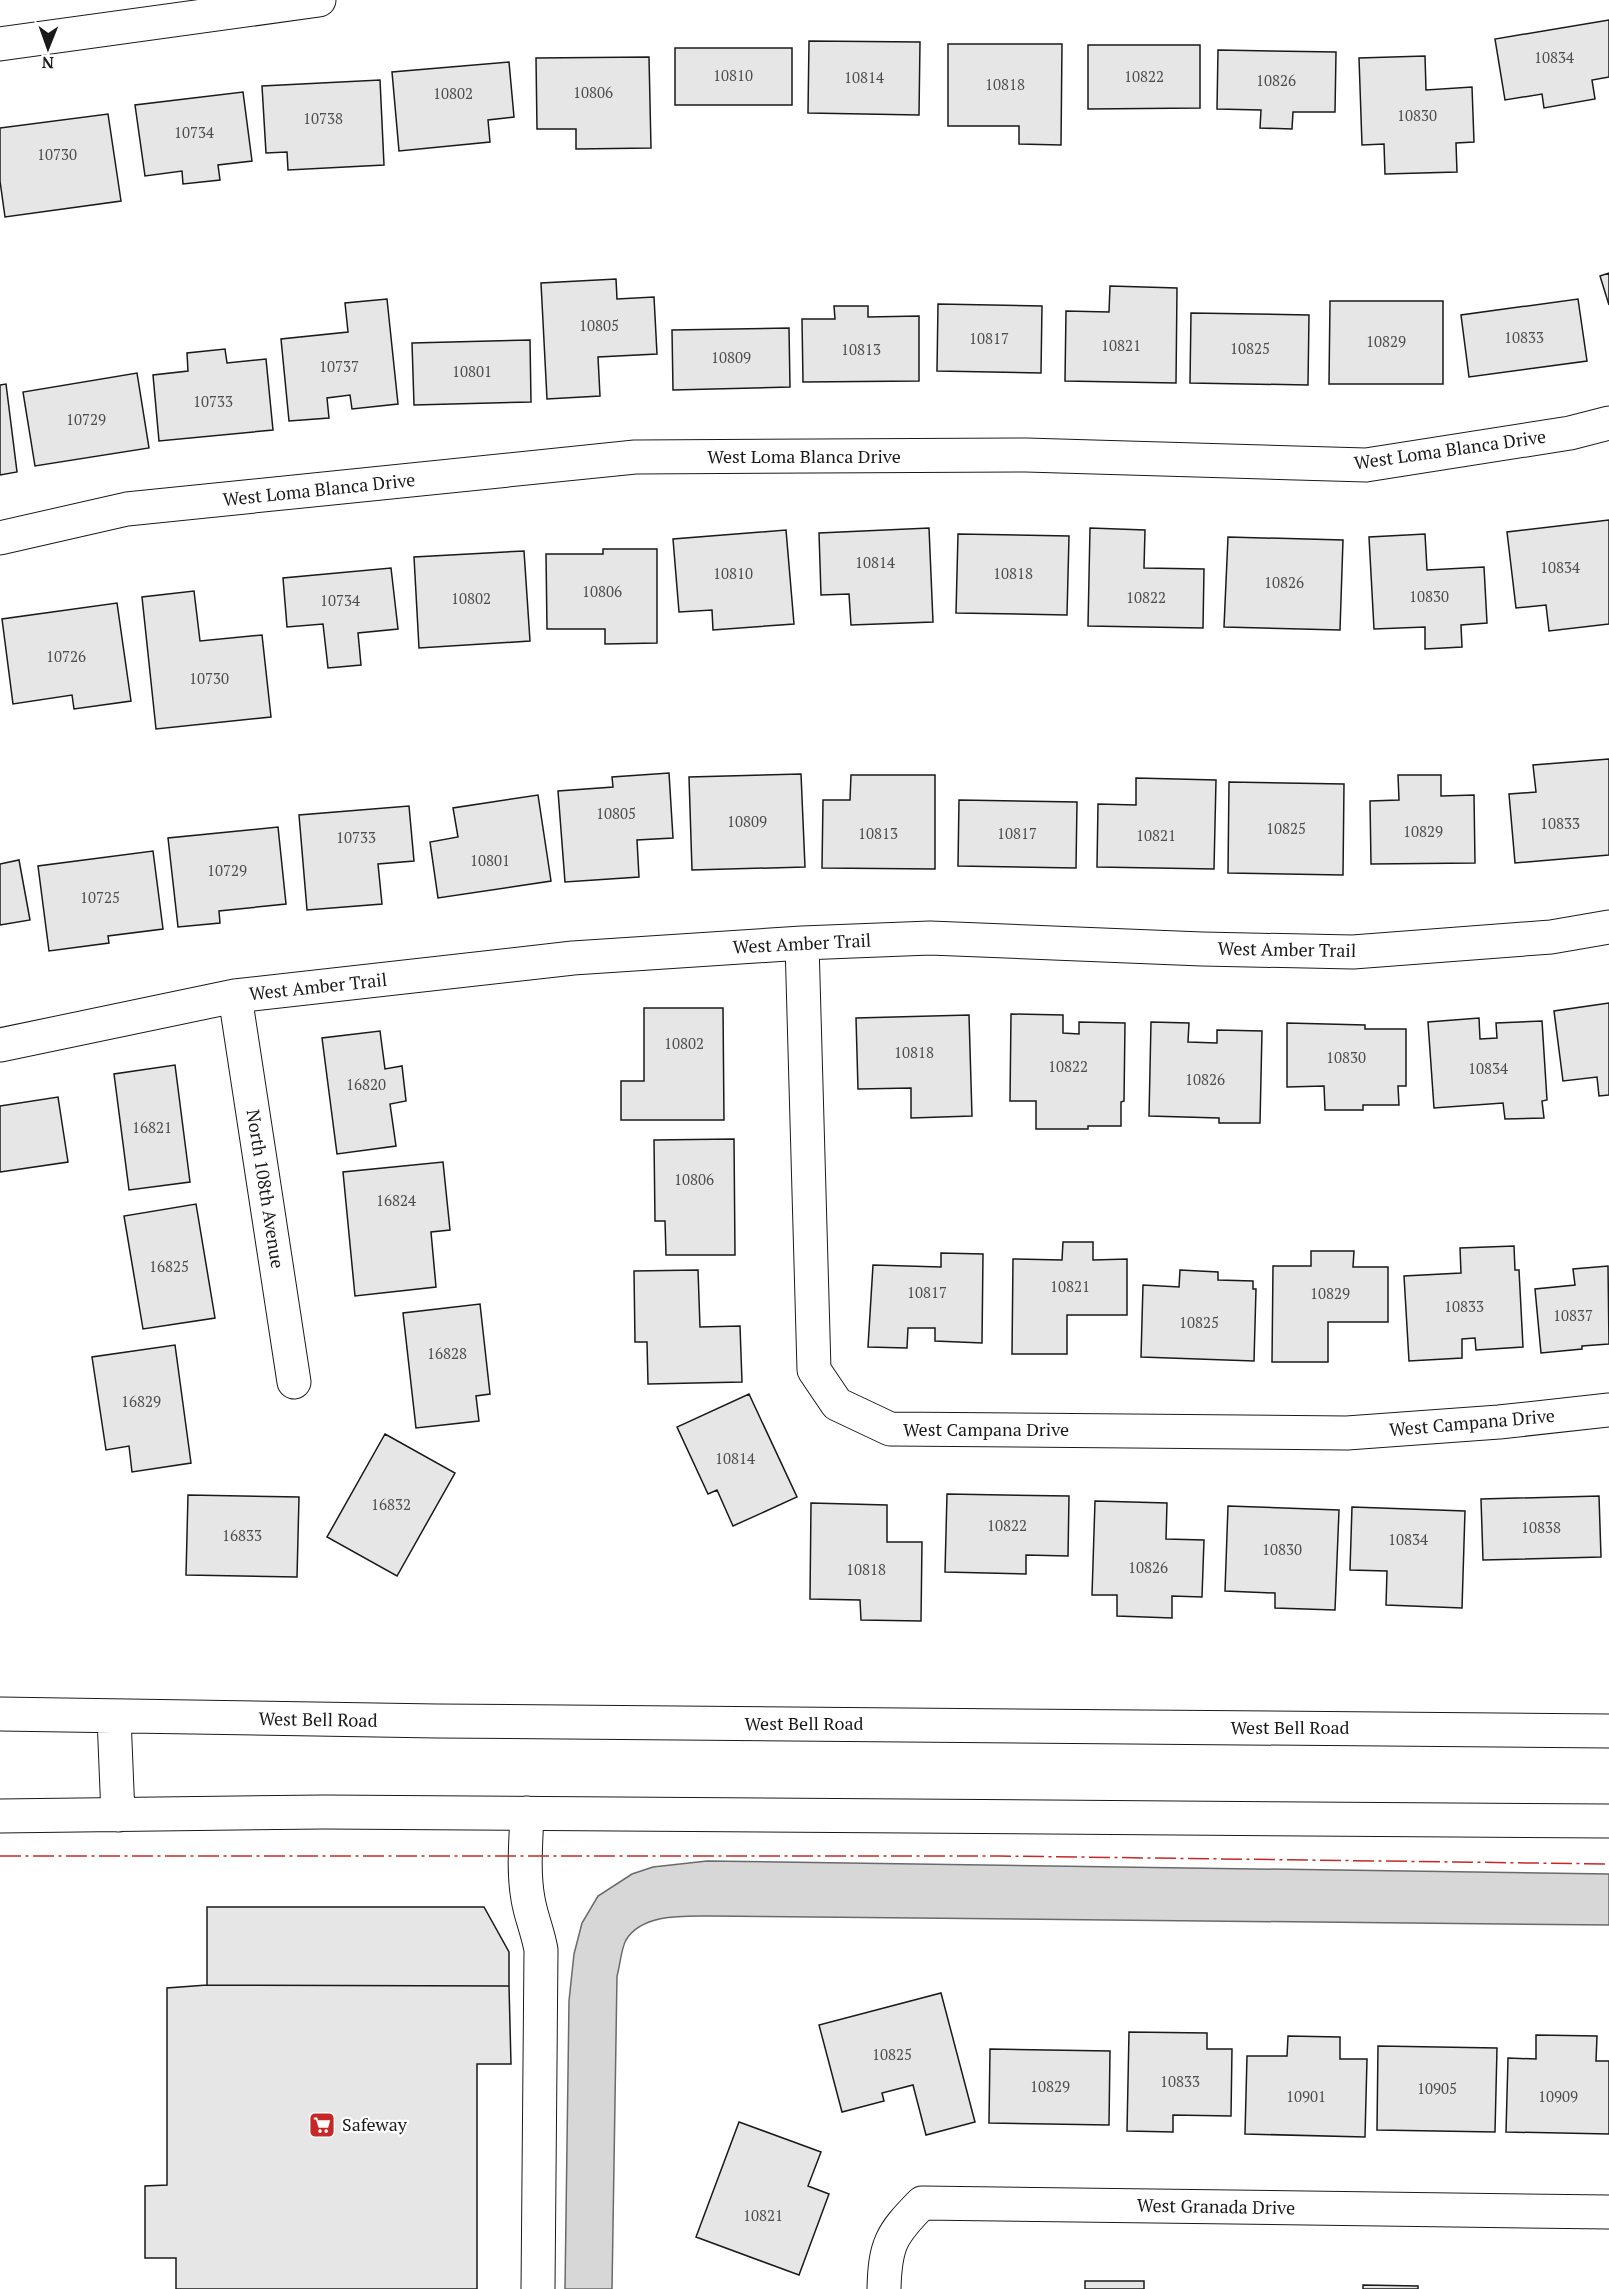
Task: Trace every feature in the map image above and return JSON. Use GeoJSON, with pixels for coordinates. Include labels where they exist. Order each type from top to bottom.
{"type":"FeatureCollection","features":[{"type":"Feature","properties":{"kind":"street"},"geometry":{"type":"LineString","coordinates":[[0,44],[319,0]]}},
{"type":"Feature","properties":{"kind":"street","name":"West Loma Blanca Drive"},"geometry":{"type":"LineString","coordinates":[[0,538],[127,509],[634,457],[1026,455],[1366,465],[1570,433],[1609,423]]}},
{"type":"Feature","properties":{"kind":"street","name":"West Amber Trail"},"geometry":{"type":"LineString","coordinates":[[0,1045],[235,996],[573,958],[802,943],[930,938],[1202,949],[1353,952],[1551,937],[1609,927]]}},
{"type":"Feature","properties":{"kind":"street","name":"West Campana Drive"},"geometry":{"type":"LineString","coordinates":[[802,943],[814,1370],[837,1404],[890,1429],[1335,1432],[1499,1422],[1609,1410]]}},
{"type":"Feature","properties":{"kind":"street","name":"North 108th Avenue"},"geometry":{"type":"LineString","coordinates":[[235,996],[294,1382]]}},
{"type":"Feature","properties":{"kind":"street","name":"West Bell Road"},"geometry":{"type":"LineString","coordinates":[[0,1714],[1609,1731]]}},
{"type":"Feature","properties":{"kind":"street"},"geometry":{"type":"LineString","coordinates":[[114,1717],[117,1815]]}},
{"type":"Feature","properties":{"kind":"street"},"geometry":{"type":"LineString","coordinates":[[0,1816],[324,1812],[1609,1821]]}},
{"type":"Feature","properties":{"kind":"street"},"geometry":{"type":"LineString","coordinates":[[527,1813],[525,1882],[541,1950],[538,2289]]}},
{"type":"Feature","properties":{"kind":"street","name":"West Granada Drive"},"geometry":{"type":"LineString","coordinates":[[884,2289],[885,2258],[899,2226],[922,2203],[1609,2212]]}},
{"type":"Feature","properties":{"kind":"shaded area"},"geometry":{"type":"Polygon","coordinates":[[[707,1861],[1609,1874],[1609,1925],[709,1916],[663,1918],[652,1921],[642,1925],[626,1940],[617,1976],[612,2289],[565,2289],[569,2001],[574,1954],[582,1923],[598,1896],[632,1874],[653,1867],[707,1861]]]}},
{"type":"Feature","properties":{"kind":"building"},"geometry":{"type":"Polygon","coordinates":[[[1609,20],[1609,77],[1592,80],[1595,99],[1544,108],[1542,94],[1505,100],[1495,39],[1609,20]]]}},
{"type":"Feature","properties":{"kind":"building"},"geometry":{"type":"Polygon","coordinates":[[[809,41],[920,42],[919,115],[808,113],[809,41]]]}},
{"type":"Feature","properties":{"kind":"building"},"geometry":{"type":"Polygon","coordinates":[[[948,44],[1062,44],[1061,145],[1019,144],[1019,126],[948,126],[948,44]]]}},
{"type":"Feature","properties":{"kind":"building"},"geometry":{"type":"Polygon","coordinates":[[[1088,45],[1200,45],[1200,108],[1088,109],[1088,45]]]}},
{"type":"Feature","properties":{"kind":"building"},"geometry":{"type":"Polygon","coordinates":[[[675,48],[792,48],[792,105],[675,105],[675,48]]]}},
{"type":"Feature","properties":{"kind":"building"},"geometry":{"type":"Polygon","coordinates":[[[1218,50],[1336,52],[1335,112],[1293,112],[1292,129],[1260,128],[1261,110],[1217,109],[1218,50]]]}},
{"type":"Feature","properties":{"kind":"building"},"geometry":{"type":"Polygon","coordinates":[[[1425,56],[1426,90],[1472,87],[1474,142],[1456,143],[1457,172],[1385,174],[1384,144],[1362,145],[1359,58],[1425,56]]]}},
{"type":"Feature","properties":{"kind":"building"},"geometry":{"type":"Polygon","coordinates":[[[649,57],[651,148],[576,149],[576,129],[537,129],[536,58],[649,57]]]}},
{"type":"Feature","properties":{"kind":"building"},"geometry":{"type":"Polygon","coordinates":[[[509,62],[514,117],[488,120],[490,142],[399,151],[392,72],[509,62]]]}},
{"type":"Feature","properties":{"kind":"building"},"geometry":{"type":"Polygon","coordinates":[[[380,80],[384,165],[288,170],[287,152],[266,153],[262,86],[380,80]]]}},
{"type":"Feature","properties":{"kind":"building"},"geometry":{"type":"Polygon","coordinates":[[[243,92],[252,161],[218,165],[220,180],[183,184],[182,171],[145,176],[135,105],[243,92]]]}},
{"type":"Feature","properties":{"kind":"building"},"geometry":{"type":"Polygon","coordinates":[[[108,114],[121,201],[5,217],[0,181],[0,128],[108,114]]]}},
{"type":"Feature","properties":{"kind":"building"},"geometry":{"type":"Polygon","coordinates":[[[1609,273],[1609,305],[1600,276],[1609,273]]]}},
{"type":"Feature","properties":{"kind":"building"},"geometry":{"type":"Polygon","coordinates":[[[616,279],[617,299],[654,297],[657,354],[598,357],[600,396],[547,399],[541,283],[616,279]]]}},
{"type":"Feature","properties":{"kind":"building"},"geometry":{"type":"Polygon","coordinates":[[[1110,286],[1177,288],[1176,383],[1065,381],[1066,311],[1109,312],[1110,286]]]}},
{"type":"Feature","properties":{"kind":"building"},"geometry":{"type":"Polygon","coordinates":[[[387,299],[398,404],[352,409],[350,395],[327,398],[329,418],[289,421],[281,339],[348,332],[345,303],[387,299]]]}},
{"type":"Feature","properties":{"kind":"building"},"geometry":{"type":"Polygon","coordinates":[[[1578,299],[1587,361],[1469,377],[1461,315],[1578,299]]]}},
{"type":"Feature","properties":{"kind":"building"},"geometry":{"type":"Polygon","coordinates":[[[1330,301],[1443,301],[1443,384],[1329,384],[1330,301]]]}},
{"type":"Feature","properties":{"kind":"building"},"geometry":{"type":"Polygon","coordinates":[[[938,304],[1042,306],[1041,373],[937,371],[938,304]]]}},
{"type":"Feature","properties":{"kind":"building"},"geometry":{"type":"Polygon","coordinates":[[[834,306],[868,306],[868,317],[919,316],[919,381],[803,382],[802,319],[835,319],[834,306]]]}},
{"type":"Feature","properties":{"kind":"building"},"geometry":{"type":"Polygon","coordinates":[[[1191,313],[1309,315],[1308,385],[1190,383],[1191,313]]]}},
{"type":"Feature","properties":{"kind":"building"},"geometry":{"type":"Polygon","coordinates":[[[789,328],[790,387],[673,390],[672,330],[789,328]]]}},
{"type":"Feature","properties":{"kind":"building"},"geometry":{"type":"Polygon","coordinates":[[[530,340],[531,402],[414,405],[412,343],[530,340]]]}},
{"type":"Feature","properties":{"kind":"building"},"geometry":{"type":"Polygon","coordinates":[[[225,349],[227,363],[266,359],[273,430],[159,441],[153,375],[188,371],[187,353],[225,349]]]}},
{"type":"Feature","properties":{"kind":"building"},"geometry":{"type":"Polygon","coordinates":[[[137,373],[149,448],[35,466],[23,392],[137,373]]]}},
{"type":"Feature","properties":{"kind":"building"},"geometry":{"type":"Polygon","coordinates":[[[6,384],[17,472],[0,475],[0,385],[6,384]]]}},
{"type":"Feature","properties":{"kind":"building"},"geometry":{"type":"Polygon","coordinates":[[[1609,520],[1609,624],[1549,631],[1546,605],[1516,608],[1507,532],[1609,520]]]}},
{"type":"Feature","properties":{"kind":"building"},"geometry":{"type":"Polygon","coordinates":[[[929,528],[933,622],[851,625],[849,594],[821,595],[819,533],[929,528]]]}},
{"type":"Feature","properties":{"kind":"building"},"geometry":{"type":"Polygon","coordinates":[[[1090,528],[1145,530],[1144,568],[1204,569],[1203,628],[1088,626],[1090,528]]]}},
{"type":"Feature","properties":{"kind":"building"},"geometry":{"type":"Polygon","coordinates":[[[786,530],[794,624],[713,630],[712,610],[679,612],[673,539],[786,530]]]}},
{"type":"Feature","properties":{"kind":"building"},"geometry":{"type":"Polygon","coordinates":[[[958,534],[1069,536],[1067,615],[956,613],[958,534]]]}},
{"type":"Feature","properties":{"kind":"building"},"geometry":{"type":"Polygon","coordinates":[[[1425,534],[1427,570],[1484,567],[1487,623],[1461,625],[1462,647],[1425,649],[1425,627],[1374,629],[1369,537],[1425,534]]]}},
{"type":"Feature","properties":{"kind":"building"},"geometry":{"type":"Polygon","coordinates":[[[1228,537],[1343,540],[1340,630],[1224,627],[1228,537]]]}},
{"type":"Feature","properties":{"kind":"building"},"geometry":{"type":"Polygon","coordinates":[[[603,549],[657,549],[657,643],[605,644],[605,629],[547,629],[546,554],[603,554],[603,549]]]}},
{"type":"Feature","properties":{"kind":"building"},"geometry":{"type":"Polygon","coordinates":[[[524,551],[530,641],[419,648],[414,557],[524,551]]]}},
{"type":"Feature","properties":{"kind":"building"},"geometry":{"type":"Polygon","coordinates":[[[391,568],[398,629],[358,633],[361,665],[328,668],[323,624],[287,627],[283,578],[391,568]]]}},
{"type":"Feature","properties":{"kind":"building"},"geometry":{"type":"Polygon","coordinates":[[[194,591],[200,641],[262,635],[271,717],[156,729],[142,597],[194,591]]]}},
{"type":"Feature","properties":{"kind":"building"},"geometry":{"type":"Polygon","coordinates":[[[117,603],[131,701],[74,709],[72,695],[13,704],[2,619],[117,603]]]}},
{"type":"Feature","properties":{"kind":"building"},"geometry":{"type":"Polygon","coordinates":[[[1609,759],[1609,855],[1515,863],[1509,794],[1536,792],[1533,765],[1609,759]]]}},
{"type":"Feature","properties":{"kind":"building"},"geometry":{"type":"Polygon","coordinates":[[[669,773],[673,838],[637,840],[639,877],[565,882],[558,791],[613,787],[612,777],[669,773]]]}},
{"type":"Feature","properties":{"kind":"building"},"geometry":{"type":"Polygon","coordinates":[[[801,774],[805,867],[692,870],[689,777],[801,774]]]}},
{"type":"Feature","properties":{"kind":"building"},"geometry":{"type":"Polygon","coordinates":[[[851,775],[935,775],[935,869],[822,868],[823,800],[850,800],[851,775]]]}},
{"type":"Feature","properties":{"kind":"building"},"geometry":{"type":"Polygon","coordinates":[[[1398,775],[1441,775],[1441,796],[1474,795],[1475,863],[1371,864],[1370,801],[1399,800],[1398,775]]]}},
{"type":"Feature","properties":{"kind":"building"},"geometry":{"type":"Polygon","coordinates":[[[1136,778],[1216,780],[1214,869],[1097,867],[1098,804],[1136,805],[1136,778]]]}},
{"type":"Feature","properties":{"kind":"building"},"geometry":{"type":"Polygon","coordinates":[[[1229,782],[1344,784],[1343,875],[1228,873],[1229,782]]]}},
{"type":"Feature","properties":{"kind":"building"},"geometry":{"type":"Polygon","coordinates":[[[538,795],[551,881],[438,898],[430,842],[458,837],[453,808],[538,795]]]}},
{"type":"Feature","properties":{"kind":"building"},"geometry":{"type":"Polygon","coordinates":[[[959,800],[1077,802],[1076,868],[958,866],[959,800]]]}},
{"type":"Feature","properties":{"kind":"building"},"geometry":{"type":"Polygon","coordinates":[[[409,806],[414,861],[378,864],[382,904],[307,910],[299,815],[409,806]]]}},
{"type":"Feature","properties":{"kind":"building"},"geometry":{"type":"Polygon","coordinates":[[[278,827],[286,904],[219,911],[220,923],[178,927],[168,838],[278,827]]]}},
{"type":"Feature","properties":{"kind":"building"},"geometry":{"type":"Polygon","coordinates":[[[153,851],[163,929],[108,936],[109,943],[49,951],[38,866],[153,851]]]}},
{"type":"Feature","properties":{"kind":"building"},"geometry":{"type":"Polygon","coordinates":[[[19,860],[30,920],[0,925],[0,864],[19,860]]]}},
{"type":"Feature","properties":{"kind":"building"},"geometry":{"type":"Polygon","coordinates":[[[1609,1003],[1609,1095],[1599,1096],[1597,1077],[1563,1081],[1554,1011],[1609,1003]]]}},
{"type":"Feature","properties":{"kind":"building"},"geometry":{"type":"Polygon","coordinates":[[[644,1008],[723,1008],[724,1120],[621,1120],[621,1081],[644,1081],[644,1008]]]}},
{"type":"Feature","properties":{"kind":"building"},"geometry":{"type":"Polygon","coordinates":[[[1011,1014],[1063,1015],[1063,1033],[1079,1034],[1079,1022],[1125,1023],[1124,1101],[1121,1102],[1121,1126],[1088,1126],[1088,1129],[1036,1129],[1036,1101],[1010,1101],[1011,1014]]]}},
{"type":"Feature","properties":{"kind":"building"},"geometry":{"type":"Polygon","coordinates":[[[969,1015],[972,1116],[911,1118],[911,1088],[858,1089],[856,1018],[969,1015]]]}},
{"type":"Feature","properties":{"kind":"building"},"geometry":{"type":"Polygon","coordinates":[[[1479,1018],[1480,1039],[1497,1038],[1496,1023],[1542,1021],[1547,1100],[1542,1101],[1544,1118],[1505,1119],[1503,1103],[1434,1108],[1428,1022],[1479,1018]]]}},
{"type":"Feature","properties":{"kind":"building"},"geometry":{"type":"Polygon","coordinates":[[[1151,1022],[1189,1023],[1188,1042],[1217,1043],[1217,1030],[1262,1031],[1260,1123],[1219,1123],[1219,1118],[1149,1116],[1151,1022]]]}},
{"type":"Feature","properties":{"kind":"building"},"geometry":{"type":"Polygon","coordinates":[[[1287,1023],[1365,1025],[1365,1029],[1406,1029],[1406,1086],[1398,1086],[1399,1105],[1363,1105],[1363,1110],[1325,1110],[1324,1086],[1287,1087],[1287,1023]]]}},
{"type":"Feature","properties":{"kind":"building"},"geometry":{"type":"Polygon","coordinates":[[[380,1031],[385,1069],[402,1066],[406,1101],[390,1104],[396,1146],[337,1154],[322,1038],[380,1031]]]}},
{"type":"Feature","properties":{"kind":"building"},"geometry":{"type":"Polygon","coordinates":[[[175,1065],[190,1182],[129,1190],[114,1074],[175,1065]]]}},
{"type":"Feature","properties":{"kind":"building"},"geometry":{"type":"Polygon","coordinates":[[[58,1097],[68,1162],[0,1172],[0,1106],[58,1097]]]}},
{"type":"Feature","properties":{"kind":"building"},"geometry":{"type":"Polygon","coordinates":[[[734,1139],[735,1255],[666,1255],[665,1221],[655,1221],[654,1140],[734,1139]]]}},
{"type":"Feature","properties":{"kind":"building"},"geometry":{"type":"Polygon","coordinates":[[[443,1162],[450,1230],[431,1232],[436,1287],[355,1296],[343,1172],[443,1162]]]}},
{"type":"Feature","properties":{"kind":"building"},"geometry":{"type":"Polygon","coordinates":[[[196,1204],[215,1318],[143,1329],[124,1216],[196,1204]]]}},
{"type":"Feature","properties":{"kind":"building"},"geometry":{"type":"Polygon","coordinates":[[[1063,1242],[1093,1242],[1093,1260],[1127,1259],[1127,1315],[1067,1315],[1067,1354],[1012,1354],[1013,1259],[1062,1260],[1063,1242]]]}},
{"type":"Feature","properties":{"kind":"building"},"geometry":{"type":"Polygon","coordinates":[[[1514,1246],[1515,1270],[1519,1270],[1523,1347],[1476,1350],[1475,1338],[1462,1339],[1462,1358],[1409,1361],[1404,1276],[1461,1273],[1460,1248],[1514,1246]]]}},
{"type":"Feature","properties":{"kind":"building"},"geometry":{"type":"Polygon","coordinates":[[[1311,1251],[1354,1251],[1353,1267],[1388,1267],[1388,1322],[1328,1322],[1328,1362],[1272,1362],[1273,1266],[1311,1266],[1311,1251]]]}},
{"type":"Feature","properties":{"kind":"building"},"geometry":{"type":"Polygon","coordinates":[[[941,1253],[983,1254],[982,1343],[935,1341],[935,1328],[908,1328],[907,1348],[868,1347],[873,1265],[941,1267],[941,1253]]]}},
{"type":"Feature","properties":{"kind":"building"},"geometry":{"type":"Polygon","coordinates":[[[1608,1266],[1609,1344],[1541,1353],[1535,1289],[1575,1285],[1573,1269],[1608,1266]]]}},
{"type":"Feature","properties":{"kind":"building"},"geometry":{"type":"Polygon","coordinates":[[[698,1270],[700,1327],[740,1326],[742,1382],[648,1384],[647,1342],[635,1342],[634,1271],[698,1270]]]}},
{"type":"Feature","properties":{"kind":"building"},"geometry":{"type":"Polygon","coordinates":[[[1180,1270],[1218,1272],[1218,1280],[1253,1281],[1253,1289],[1256,1289],[1254,1361],[1141,1357],[1143,1285],[1179,1287],[1180,1270]]]}},
{"type":"Feature","properties":{"kind":"building"},"geometry":{"type":"Polygon","coordinates":[[[480,1304],[490,1394],[476,1396],[479,1421],[416,1428],[403,1313],[480,1304]]]}},
{"type":"Feature","properties":{"kind":"building"},"geometry":{"type":"Polygon","coordinates":[[[175,1345],[191,1463],[132,1472],[129,1446],[106,1450],[92,1357],[175,1345]]]}},
{"type":"Feature","properties":{"kind":"building"},"geometry":{"type":"Polygon","coordinates":[[[749,1394],[797,1497],[733,1526],[717,1490],[708,1494],[677,1427],[749,1394]]]}},
{"type":"Feature","properties":{"kind":"building"},"geometry":{"type":"Polygon","coordinates":[[[385,1434],[455,1473],[397,1576],[327,1537],[385,1434]]]}},
{"type":"Feature","properties":{"kind":"building"},"geometry":{"type":"Polygon","coordinates":[[[947,1494],[1069,1496],[1068,1556],[1026,1555],[1026,1574],[945,1572],[947,1494]]]}},
{"type":"Feature","properties":{"kind":"building"},"geometry":{"type":"Polygon","coordinates":[[[188,1495],[299,1497],[297,1577],[186,1575],[188,1495]]]}},
{"type":"Feature","properties":{"kind":"building"},"geometry":{"type":"Polygon","coordinates":[[[1599,1496],[1601,1557],[1483,1560],[1481,1499],[1599,1496]]]}},
{"type":"Feature","properties":{"kind":"building"},"geometry":{"type":"Polygon","coordinates":[[[1095,1501],[1167,1503],[1166,1539],[1204,1540],[1202,1597],[1172,1596],[1172,1618],[1117,1616],[1117,1595],[1092,1595],[1095,1501]]]}},
{"type":"Feature","properties":{"kind":"building"},"geometry":{"type":"Polygon","coordinates":[[[811,1503],[887,1505],[887,1542],[922,1542],[921,1621],[861,1620],[860,1600],[810,1599],[811,1503]]]}},
{"type":"Feature","properties":{"kind":"building"},"geometry":{"type":"Polygon","coordinates":[[[1228,1506],[1339,1510],[1335,1610],[1275,1608],[1275,1593],[1225,1591],[1228,1506]]]}},
{"type":"Feature","properties":{"kind":"building"},"geometry":{"type":"Polygon","coordinates":[[[1352,1507],[1465,1511],[1462,1608],[1386,1605],[1387,1571],[1350,1570],[1352,1507]]]}},
{"type":"Feature","properties":{"kind":"building"},"geometry":{"type":"Polygon","coordinates":[[[207,1907],[484,1907],[509,1952],[509,1986],[207,1985],[207,1907]]]}},
{"type":"Feature","properties":{"kind":"building","name":"Safeway"},"geometry":{"type":"Polygon","coordinates":[[[207,1985],[509,1986],[511,2064],[477,2064],[477,2289],[176,2289],[176,2258],[145,2258],[145,2186],[167,2185],[167,1988],[207,1985]]]}},
{"type":"Feature","properties":{"kind":"building"},"geometry":{"type":"Polygon","coordinates":[[[941,1993],[975,2122],[926,2135],[913,2085],[882,2093],[884,2101],[842,2112],[819,2025],[941,1993]]]}},
{"type":"Feature","properties":{"kind":"building"},"geometry":{"type":"Polygon","coordinates":[[[1129,2032],[1207,2033],[1207,2049],[1232,2049],[1231,2116],[1173,2115],[1173,2132],[1127,2131],[1129,2032]]]}},
{"type":"Feature","properties":{"kind":"building"},"geometry":{"type":"Polygon","coordinates":[[[1536,2035],[1597,2036],[1596,2061],[1609,2061],[1609,2134],[1506,2132],[1508,2058],[1536,2059],[1536,2035]]]}},
{"type":"Feature","properties":{"kind":"building"},"geometry":{"type":"Polygon","coordinates":[[[1288,2036],[1340,2037],[1340,2059],[1367,2059],[1365,2137],[1245,2134],[1247,2056],[1287,2056],[1288,2036]]]}},
{"type":"Feature","properties":{"kind":"building"},"geometry":{"type":"Polygon","coordinates":[[[1378,2046],[1497,2048],[1495,2132],[1377,2130],[1378,2046]]]}},
{"type":"Feature","properties":{"kind":"building"},"geometry":{"type":"Polygon","coordinates":[[[990,2049],[1110,2051],[1109,2125],[989,2123],[990,2049]]]}},
{"type":"Feature","properties":{"kind":"building"},"geometry":{"type":"Polygon","coordinates":[[[739,2122],[821,2152],[808,2186],[829,2194],[799,2275],[696,2237],[739,2122]]]}},
{"type":"Feature","properties":{"kind":"building"},"geometry":{"type":"Polygon","coordinates":[[[1085,2281],[1144,2281],[1144,2289],[1085,2289],[1085,2281]]]}},
{"type":"Feature","properties":{"kind":"building"},"geometry":{"type":"Polygon","coordinates":[[[1363,2285],[1418,2286],[1418,2289],[1363,2289],[1363,2285]]]}},
{"type":"Feature","properties":{"kind":"power"},"geometry":{"type":"LineString","coordinates":[[0,1856],[999,1856],[1609,1864]]}},
{"type":"Feature","properties":{"kind":"place","name":"Safeway"},"geometry":{"type":"Point","coordinates":[322,2125]}}]}
